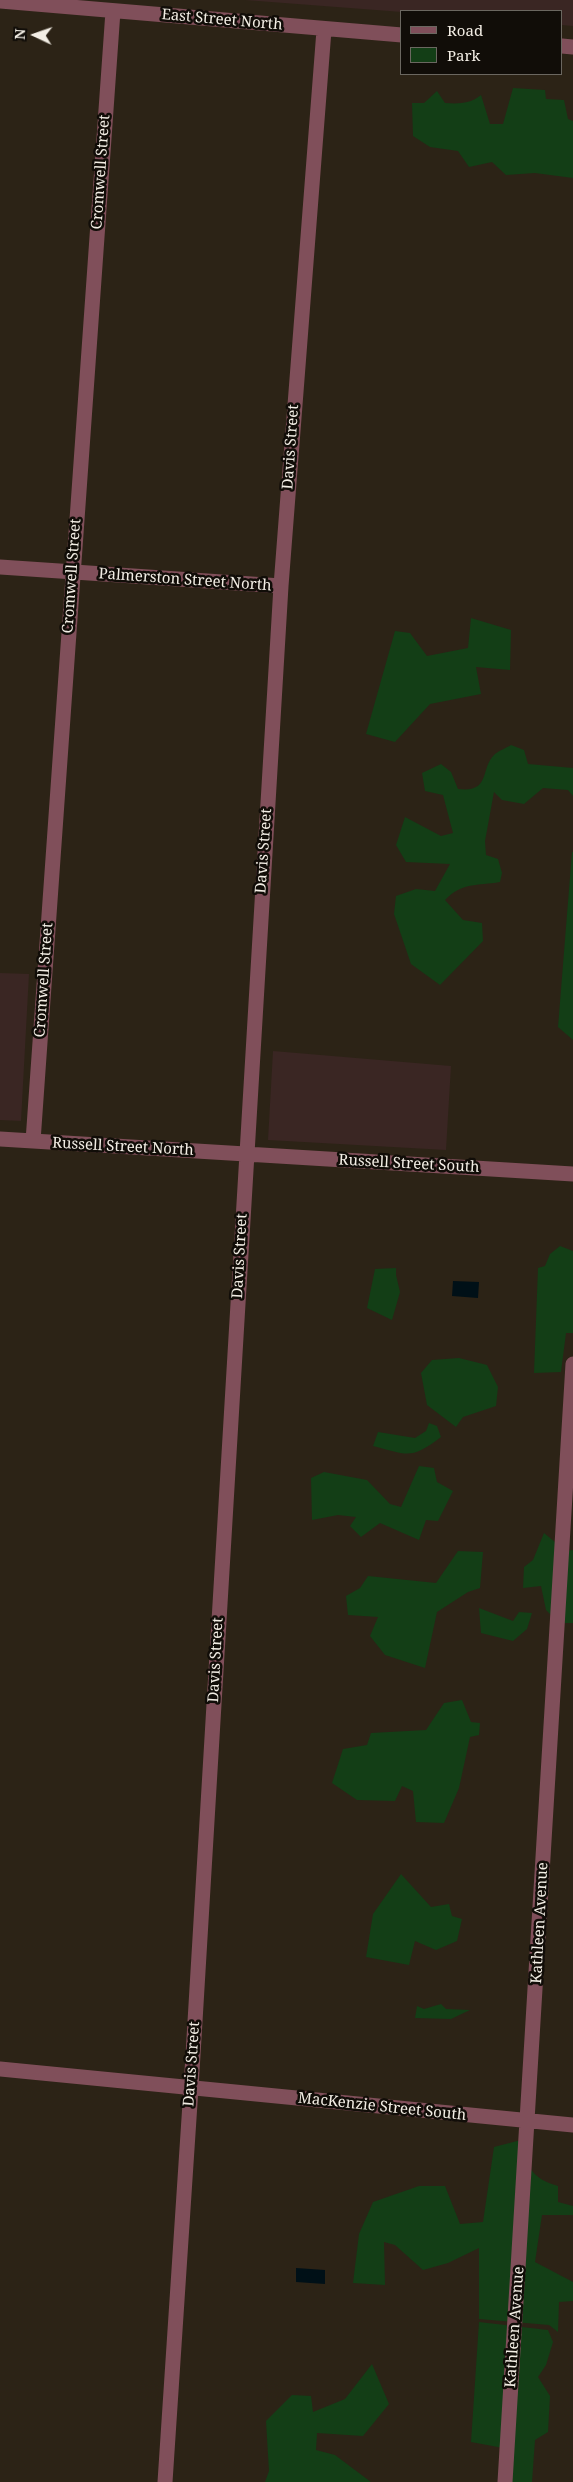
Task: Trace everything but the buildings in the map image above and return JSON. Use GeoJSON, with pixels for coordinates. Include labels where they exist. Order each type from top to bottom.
{"type":"FeatureCollection","features":[{"type":"Feature","properties":{"kind":"street","name":"East Street North"},"geometry":{"type":"LineString","coordinates":[[2,1],[324,30],[400,35]]}},
{"type":"Feature","properties":{"kind":"street","name":"Cromwell Street"},"geometry":{"type":"LineString","coordinates":[[33,1142],[113,11]]}},
{"type":"Feature","properties":{"kind":"street","name":"Davis Street"},"geometry":{"type":"LineString","coordinates":[[165,2482],[191,2088],[280,586],[324,30]]}},
{"type":"Feature","properties":{"kind":"street","name":"Palmerston Street North"},"geometry":{"type":"LineString","coordinates":[[0,567],[280,586]]}},
{"type":"Feature","properties":{"kind":"street","name":"Russell Street North"},"geometry":{"type":"LineString","coordinates":[[0,1139],[245,1154]]}},
{"type":"Feature","properties":{"kind":"street","name":"Russell Street South"},"geometry":{"type":"LineString","coordinates":[[245,1154],[573,1174]]}},
{"type":"Feature","properties":{"kind":"street","name":"Kathleen Avenue"},"geometry":{"type":"LineString","coordinates":[[505,2482],[573,1364]]}},
{"type":"Feature","properties":{"kind":"street","name":"MacKenzie Street South"},"geometry":{"type":"LineString","coordinates":[[0,2070],[573,2125]]}},
{"type":"Feature","properties":{"kind":"shaded area"},"geometry":{"type":"Polygon","coordinates":[[[245,0],[573,0],[573,26],[563,25],[563,10],[400,10],[400,12],[245,0]]]}},
{"type":"Feature","properties":{"kind":"shaded area"},"geometry":{"type":"Polygon","coordinates":[[[0,973],[29,974],[21,1121],[0,1120],[0,973]]]}},
{"type":"Feature","properties":{"kind":"shaded area"},"geometry":{"type":"Polygon","coordinates":[[[273,1051],[451,1066],[446,1150],[268,1140],[273,1051]]]}},
{"type":"Feature","properties":{"kind":"shaded area"},"geometry":{"type":"Polygon","coordinates":[[[453,1281],[479,1282],[478,1298],[452,1296],[453,1281]]]}},
{"type":"Feature","properties":{"kind":"shaded area"},"geometry":{"type":"Polygon","coordinates":[[[296,2268],[325,2270],[325,2284],[296,2282],[296,2268]]]}},
{"type":"Feature","properties":{"kind":"green space"},"geometry":{"type":"Polygon","coordinates":[[[513,88],[545,90],[546,99],[564,100],[568,119],[573,121],[573,178],[535,173],[506,175],[492,162],[469,167],[458,151],[430,147],[413,136],[412,103],[424,103],[437,91],[445,103],[464,103],[481,95],[490,124],[503,124],[513,88]]]}},
{"type":"Feature","properties":{"kind":"green space"},"geometry":{"type":"Polygon","coordinates":[[[471,618],[511,630],[510,670],[476,667],[481,694],[430,704],[395,742],[366,734],[395,631],[410,633],[427,656],[468,648],[471,618]]]}},
{"type":"Feature","properties":{"kind":"green space"},"geometry":{"type":"Polygon","coordinates":[[[511,745],[524,750],[528,764],[573,768],[573,796],[568,790],[543,788],[524,804],[502,800],[494,792],[485,841],[486,855],[498,859],[502,873],[500,882],[464,887],[451,894],[445,900],[463,920],[482,923],[483,941],[440,985],[411,964],[394,914],[396,896],[416,889],[435,891],[450,864],[406,862],[396,845],[405,817],[441,836],[453,833],[443,795],[425,791],[422,773],[441,764],[451,772],[458,789],[476,787],[483,779],[494,755],[511,745]]]}},
{"type":"Feature","properties":{"kind":"green space"},"geometry":{"type":"Polygon","coordinates":[[[573,852],[573,1040],[558,1027],[573,852]]]}},
{"type":"Feature","properties":{"kind":"green space"},"geometry":{"type":"Polygon","coordinates":[[[560,1246],[573,1251],[573,1333],[566,1333],[561,1372],[534,1373],[538,1268],[545,1266],[550,1254],[560,1246]]]}},
{"type":"Feature","properties":{"kind":"green space"},"geometry":{"type":"Polygon","coordinates":[[[396,1268],[400,1292],[392,1320],[367,1308],[375,1269],[396,1268]]]}},
{"type":"Feature","properties":{"kind":"green space"},"geometry":{"type":"Polygon","coordinates":[[[459,1358],[487,1365],[498,1387],[496,1406],[463,1417],[456,1427],[427,1405],[421,1373],[432,1360],[459,1358]]]}},
{"type":"Feature","properties":{"kind":"green space"},"geometry":{"type":"Polygon","coordinates":[[[429,1423],[437,1426],[441,1437],[416,1452],[409,1454],[394,1452],[373,1446],[378,1432],[415,1438],[426,1431],[429,1423]]]}},
{"type":"Feature","properties":{"kind":"green space"},"geometry":{"type":"Polygon","coordinates":[[[419,1466],[434,1468],[437,1482],[453,1491],[438,1521],[426,1520],[419,1540],[380,1523],[361,1537],[350,1526],[356,1517],[338,1515],[312,1520],[311,1478],[324,1472],[367,1480],[390,1504],[401,1507],[419,1466]]]}},
{"type":"Feature","properties":{"kind":"green space"},"geometry":{"type":"Polygon","coordinates":[[[544,1533],[566,1551],[573,1550],[573,1623],[559,1623],[546,1610],[541,1586],[523,1588],[524,1567],[533,1560],[544,1533]]]}},
{"type":"Feature","properties":{"kind":"green space"},"geometry":{"type":"Polygon","coordinates":[[[458,1551],[483,1552],[480,1588],[468,1592],[437,1612],[425,1668],[385,1655],[370,1636],[378,1617],[348,1615],[346,1596],[360,1588],[368,1576],[436,1583],[458,1551]]]}},
{"type":"Feature","properties":{"kind":"green space"},"geometry":{"type":"Polygon","coordinates":[[[479,1608],[513,1621],[519,1612],[532,1613],[527,1629],[513,1641],[481,1633],[479,1608]]]}},
{"type":"Feature","properties":{"kind":"green space"},"geometry":{"type":"Polygon","coordinates":[[[462,1700],[471,1722],[480,1723],[479,1735],[470,1737],[459,1788],[444,1823],[416,1822],[413,1791],[402,1786],[395,1801],[357,1800],[332,1783],[343,1749],[367,1745],[371,1733],[426,1730],[444,1703],[462,1700]]]}},
{"type":"Feature","properties":{"kind":"green space"},"geometry":{"type":"Polygon","coordinates":[[[401,1874],[431,1907],[449,1904],[452,1916],[462,1919],[457,1941],[436,1950],[415,1941],[409,1965],[366,1957],[373,1914],[401,1874]]]}},
{"type":"Feature","properties":{"kind":"green space"},"geometry":{"type":"Polygon","coordinates":[[[441,2004],[446,2009],[470,2010],[451,2019],[415,2018],[417,2006],[424,2009],[441,2004]]]}},
{"type":"Feature","properties":{"kind":"green space"},"geometry":{"type":"Polygon","coordinates":[[[521,2140],[525,2157],[531,2170],[542,2179],[558,2186],[558,2202],[573,2206],[573,2215],[542,2215],[535,2262],[573,2282],[573,2301],[559,2302],[558,2332],[549,2325],[479,2319],[479,2248],[448,2263],[423,2270],[395,2245],[384,2242],[385,2285],[353,2283],[359,2234],[373,2202],[419,2186],[445,2186],[460,2224],[483,2222],[494,2147],[521,2140]]]}},
{"type":"Feature","properties":{"kind":"green space"},"geometry":{"type":"Polygon","coordinates":[[[479,2322],[548,2330],[553,2342],[546,2365],[538,2377],[550,2396],[548,2432],[535,2440],[532,2482],[508,2482],[514,2450],[471,2442],[479,2322]]]}},
{"type":"Feature","properties":{"kind":"green space"},"geometry":{"type":"Polygon","coordinates":[[[372,2364],[389,2404],[363,2436],[317,2433],[316,2450],[335,2455],[371,2482],[265,2482],[269,2471],[266,2421],[292,2395],[311,2396],[313,2412],[345,2399],[372,2364]]]}}]}
